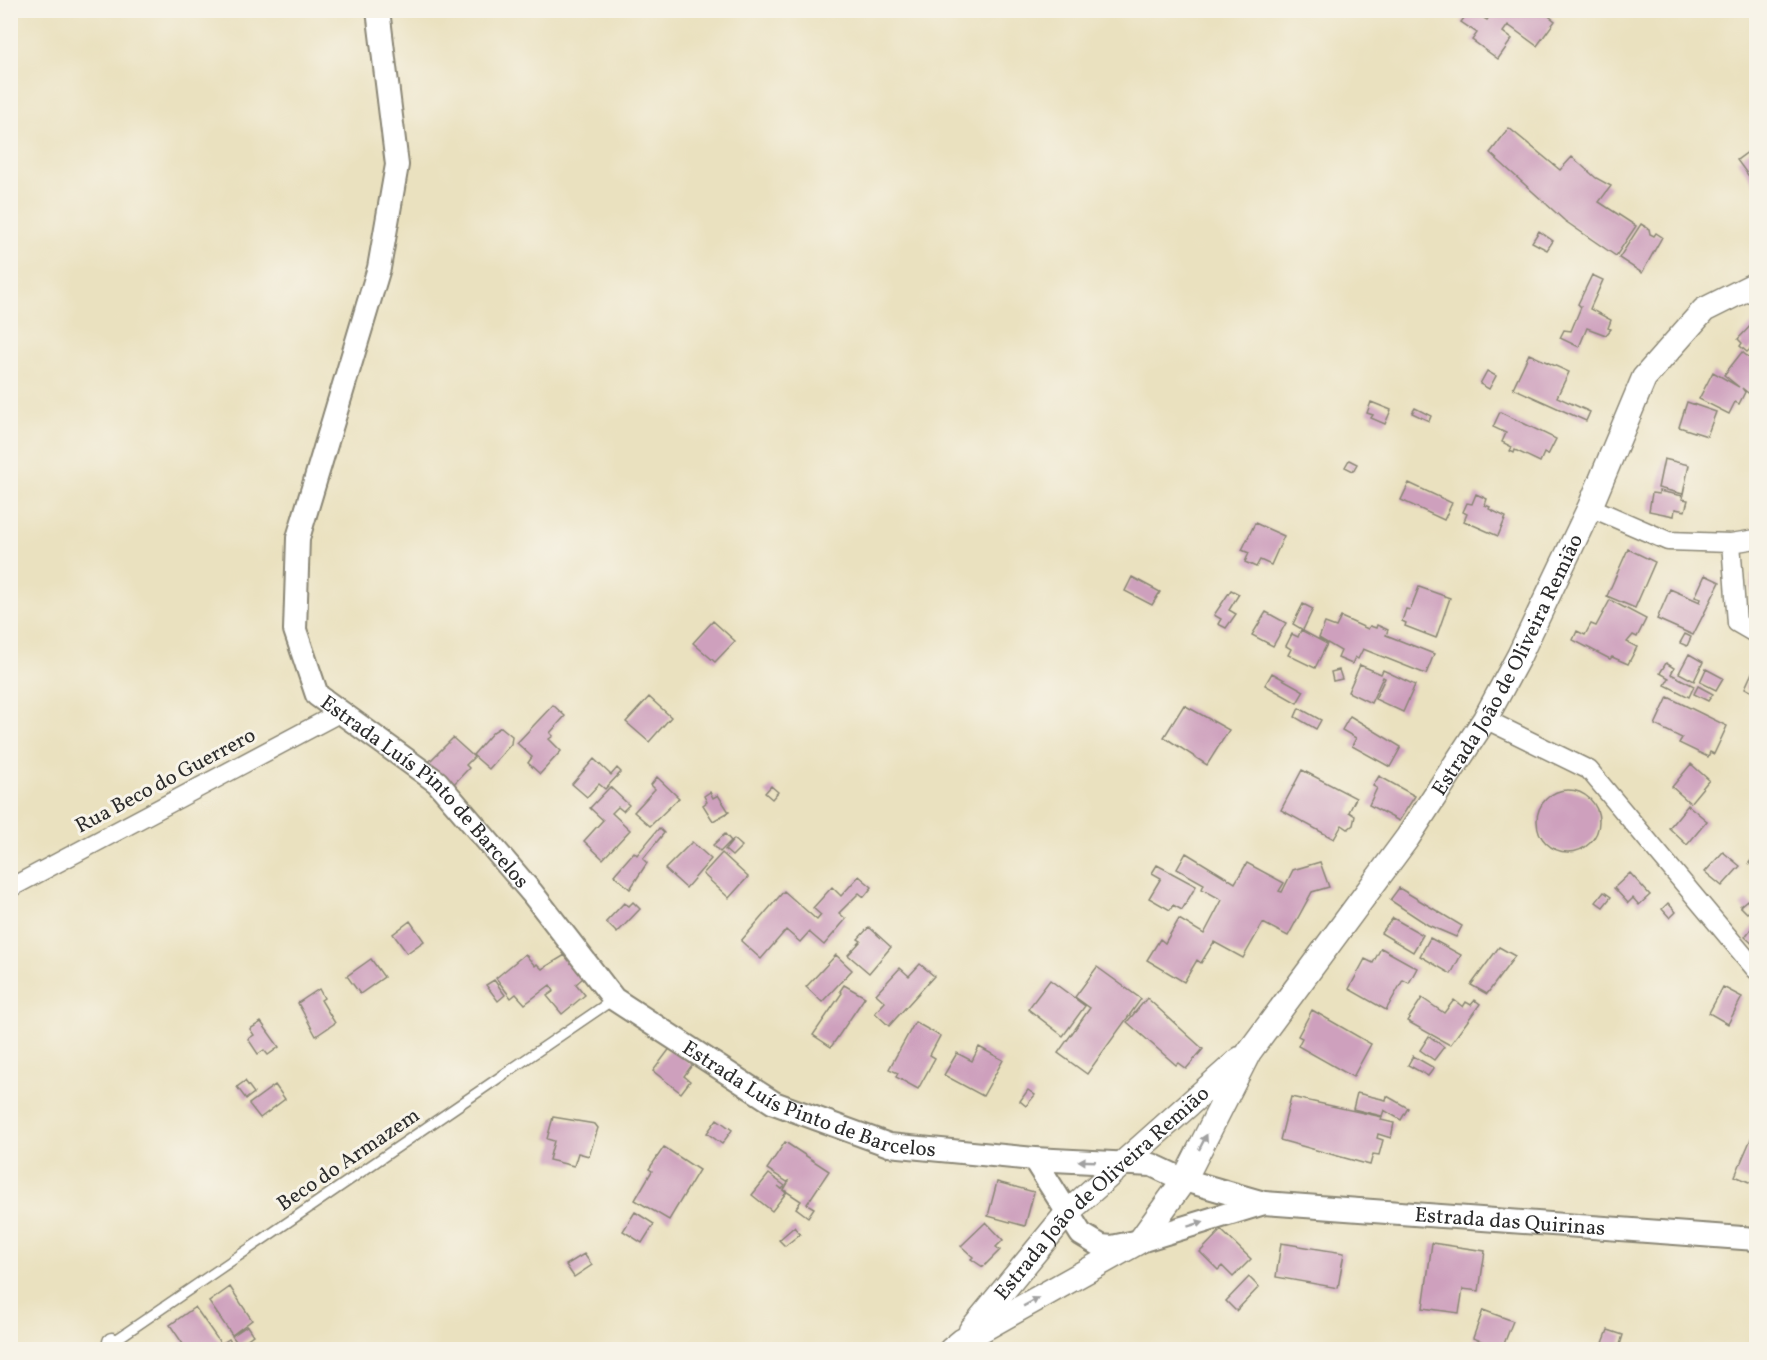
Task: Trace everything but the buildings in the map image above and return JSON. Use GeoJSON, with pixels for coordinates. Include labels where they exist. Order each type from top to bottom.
{"type":"FeatureCollection","features":[{"type":"Feature","properties":{"kind":"main road","name":"Estrada João de Oliveira Remião"},"geometry":{"type":"LineString","coordinates":[[956,1345],[1140,1241],[1184,1180],[1249,1052],[1408,837],[1485,719],[1519,656],[1590,507],[1644,378],[1704,310],[1756,284]]}},
{"type":"Feature","properties":{"kind":"main road","name":"Estrada João de Oliveira Remião"},"geometry":{"type":"LineString","coordinates":[[956,1345],[1068,1212],[1249,1052]]}},
{"type":"Feature","properties":{"kind":"street","name":"Estrada Luís Pinto de Barcelos"},"geometry":{"type":"LineString","coordinates":[[378,10],[397,165],[379,268],[298,538],[295,630],[317,695],[436,782],[532,893],[614,999],[774,1103],[889,1145],[1034,1159],[1152,1165],[1184,1180]]}},
{"type":"Feature","properties":{"kind":"street"},"geometry":{"type":"LineString","coordinates":[[1590,507],[1668,541],[1731,543],[1756,539]]}},
{"type":"Feature","properties":{"kind":"street"},"geometry":{"type":"LineString","coordinates":[[1731,543],[1737,624],[1756,634]]}},
{"type":"Feature","properties":{"kind":"street","name":"Rua Beco do Guerrero"},"geometry":{"type":"LineString","coordinates":[[10,888],[341,712]]}},
{"type":"Feature","properties":{"kind":"street"},"geometry":{"type":"LineString","coordinates":[[1485,719],[1589,770],[1756,970]]}},
{"type":"Feature","properties":{"kind":"street"},"geometry":{"type":"LineString","coordinates":[[1034,1159],[1068,1212]]}},
{"type":"Feature","properties":{"kind":"street","name":"Estrada das Quirinas"},"geometry":{"type":"LineString","coordinates":[[1184,1180],[1264,1203],[1756,1239]]}},
{"type":"Feature","properties":{"kind":"street","name":"Estrada das Quirinas"},"geometry":{"type":"LineString","coordinates":[[1068,1212],[1081,1234],[1101,1246],[1112,1247],[1140,1241],[1264,1203]]}},
{"type":"Feature","properties":{"kind":"lane","name":"Beco do Armazem"},"geometry":{"type":"LineString","coordinates":[[110,1347],[614,999]]}}]}
